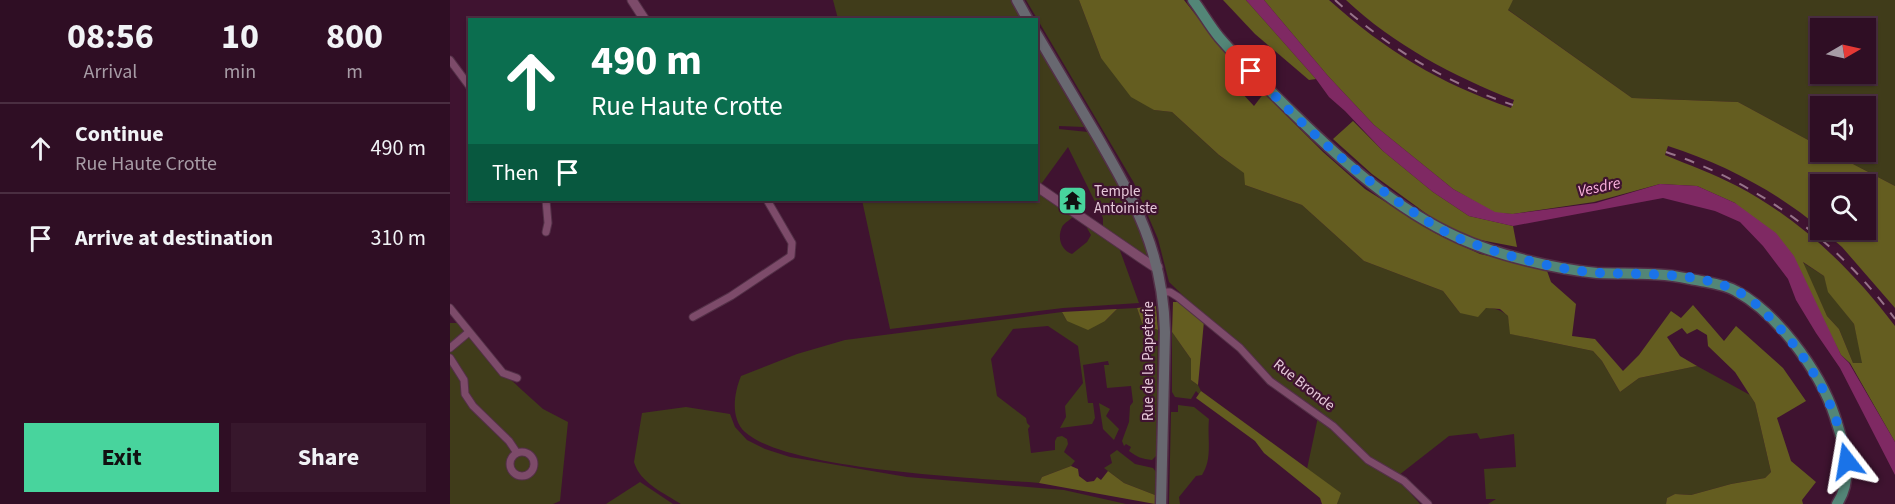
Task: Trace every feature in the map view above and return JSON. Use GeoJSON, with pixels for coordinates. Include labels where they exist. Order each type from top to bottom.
{"type":"FeatureCollection","features":[{"type":"Feature","properties":{"kind":"main road"},"geometry":{"type":"LineString","coordinates":[[1017,0],[1027,18]]}},
{"type":"Feature","properties":{"kind":"main road"},"geometry":{"type":"LineString","coordinates":[[1193,0],[1218,36],[1324,143],[1380,189],[1426,221],[1487,248],[1568,269],[1598,273],[1667,275],[1712,283],[1734,290],[1754,302],[1792,342],[1824,389],[1844,445],[1847,461],[1844,490],[1837,504]]}},
{"type":"Feature","properties":{"kind":"main road","name":"Rue de la Papeterie"},"geometry":{"type":"LineString","coordinates":[[1038,36],[1139,212],[1158,267],[1163,292],[1165,332],[1161,504]]}},
{"type":"Feature","properties":{"kind":"street"},"geometry":{"type":"LineString","coordinates":[[632,0],[644,18]]}},
{"type":"Feature","properties":{"kind":"street"},"geometry":{"type":"LineString","coordinates":[[450,60],[468,84]]}},
{"type":"Feature","properties":{"kind":"street"},"geometry":{"type":"LineString","coordinates":[[1038,187],[1153,266],[1158,267]]}},
{"type":"Feature","properties":{"kind":"street"},"geometry":{"type":"LineString","coordinates":[[546,201],[548,224],[546,232]]}},
{"type":"Feature","properties":{"kind":"street"},"geometry":{"type":"LineString","coordinates":[[693,317],[731,296],[787,261],[791,256],[792,243],[768,201]]}},
{"type":"Feature","properties":{"kind":"street","name":"Rue Bronde"},"geometry":{"type":"LineString","coordinates":[[1163,292],[1170,292],[1178,297],[1240,348],[1270,381],[1333,426],[1368,460],[1404,481],[1428,504]]}},
{"type":"Feature","properties":{"kind":"street"},"geometry":{"type":"LineString","coordinates":[[450,308],[503,373],[517,378]]}},
{"type":"Feature","properties":{"kind":"street"},"geometry":{"type":"LineString","coordinates":[[450,348],[469,332]]}},
{"type":"Feature","properties":{"kind":"street"},"geometry":{"type":"LineString","coordinates":[[450,358],[464,380],[465,394],[473,406],[509,441],[517,453]]}},
{"type":"Feature","properties":{"kind":"shaded area"},"geometry":{"type":"Polygon","coordinates":[[[833,0],[1011,0],[1021,18],[838,18],[833,0]]]}},
{"type":"Feature","properties":{"kind":"shaded area"},"geometry":{"type":"Polygon","coordinates":[[[1026,0],[1079,0],[1101,58],[1154,110],[1172,112],[1220,156],[1245,173],[1245,185],[1302,205],[1364,261],[1443,291],[1460,313],[1485,308],[1497,309],[1508,316],[1511,334],[1593,351],[1602,361],[1620,392],[1639,378],[1697,366],[1750,395],[1755,403],[1771,472],[1765,478],[1691,495],[1675,494],[1667,498],[1666,504],[1488,504],[1496,499],[1486,499],[1484,469],[1516,467],[1514,434],[1480,439],[1477,433],[1449,436],[1399,475],[1368,457],[1321,412],[1275,380],[1249,353],[1169,282],[1158,239],[1134,183],[1026,0]]]}},
{"type":"Feature","properties":{"kind":"shaded area"},"geometry":{"type":"Polygon","coordinates":[[[1079,0],[1184,0],[1236,66],[1226,76],[1254,106],[1264,93],[1323,152],[1365,189],[1435,233],[1480,254],[1546,268],[1551,282],[1576,304],[1572,336],[1595,339],[1623,371],[1639,355],[1671,311],[1681,318],[1693,305],[1724,341],[1736,326],[1783,368],[1806,401],[1777,418],[1791,461],[1816,482],[1802,500],[1803,504],[1666,504],[1667,498],[1675,494],[1691,495],[1765,478],[1771,472],[1755,403],[1735,372],[1708,346],[1707,335],[1697,329],[1687,334],[1682,328],[1667,337],[1680,356],[1697,366],[1639,378],[1620,392],[1602,361],[1593,351],[1510,334],[1508,316],[1500,309],[1486,308],[1478,317],[1460,313],[1443,291],[1364,261],[1302,205],[1245,185],[1244,173],[1219,155],[1172,112],[1154,110],[1131,97],[1101,58],[1079,0]]]}},
{"type":"Feature","properties":{"kind":"shaded area"},"geometry":{"type":"Polygon","coordinates":[[[1223,0],[1246,0],[1316,79],[1309,80],[1255,34],[1223,0]]]}},
{"type":"Feature","properties":{"kind":"shaded area"},"geometry":{"type":"Polygon","coordinates":[[[1246,0],[1264,0],[1328,76],[1374,125],[1453,189],[1495,212],[1512,214],[1596,203],[1660,184],[1697,186],[1735,203],[1776,233],[1794,256],[1841,355],[1849,363],[1895,442],[1895,475],[1840,368],[1796,300],[1788,279],[1763,246],[1740,222],[1715,211],[1663,198],[1513,226],[1469,216],[1433,192],[1383,151],[1329,97],[1316,79],[1246,0]]]}},
{"type":"Feature","properties":{"kind":"shaded area"},"geometry":{"type":"Polygon","coordinates":[[[1264,0],[1329,0],[1371,35],[1414,64],[1460,88],[1511,108],[1514,100],[1469,81],[1425,58],[1384,31],[1346,0],[1513,0],[1508,10],[1632,98],[1738,102],[1810,141],[1810,162],[1849,162],[1872,174],[1810,174],[1810,220],[1768,191],[1709,161],[1668,146],[1665,155],[1737,186],[1782,214],[1810,236],[1810,240],[1815,240],[1843,265],[1895,326],[1895,442],[1850,363],[1841,355],[1821,316],[1735,203],[1697,186],[1660,184],[1594,202],[1513,214],[1495,213],[1453,189],[1374,125],[1328,76],[1264,0]],[[1803,262],[1827,316],[1839,329],[1853,363],[1862,363],[1854,324],[1828,292],[1824,276],[1803,262]]]}},
{"type":"Feature","properties":{"kind":"shaded area"},"geometry":{"type":"Polygon","coordinates":[[[1513,0],[1895,0],[1895,186],[1876,174],[1849,162],[1876,162],[1876,96],[1810,96],[1810,141],[1738,102],[1632,98],[1507,9],[1513,0]]]}},
{"type":"Feature","properties":{"kind":"shaded area"},"geometry":{"type":"Polygon","coordinates":[[[1038,47],[1084,127],[1059,126],[1059,129],[1088,132],[1131,209],[1148,252],[1145,258],[1103,229],[1103,218],[1068,147],[1039,187],[1038,47]]]}},
{"type":"Feature","properties":{"kind":"shaded area"},"geometry":{"type":"Polygon","coordinates":[[[1353,121],[1383,151],[1433,192],[1469,216],[1513,226],[1517,247],[1470,238],[1435,220],[1372,174],[1333,139],[1353,121]]]}},
{"type":"Feature","properties":{"kind":"shaded area"},"geometry":{"type":"Polygon","coordinates":[[[1876,176],[1895,186],[1895,308],[1834,240],[1876,240],[1876,176]]]}},
{"type":"Feature","properties":{"kind":"shaded area"},"geometry":{"type":"Polygon","coordinates":[[[1038,190],[1074,216],[1062,227],[1061,243],[1065,250],[1072,254],[1087,242],[1091,235],[1087,228],[1089,225],[1118,245],[1139,303],[1063,308],[890,329],[862,201],[1038,201],[1038,190]]]}},
{"type":"Feature","properties":{"kind":"shaded area"},"geometry":{"type":"Polygon","coordinates":[[[1802,262],[1824,276],[1829,292],[1854,324],[1863,363],[1853,363],[1839,329],[1827,316],[1802,262]]]}},
{"type":"Feature","properties":{"kind":"shaded area"},"geometry":{"type":"Polygon","coordinates":[[[1173,302],[1182,302],[1204,321],[1198,385],[1191,380],[1191,359],[1172,332],[1173,302]]]}},
{"type":"Feature","properties":{"kind":"shaded area"},"geometry":{"type":"Polygon","coordinates":[[[1156,306],[1158,330],[1142,323],[1137,308],[1156,306]]]}},
{"type":"Feature","properties":{"kind":"shaded area"},"geometry":{"type":"Polygon","coordinates":[[[1137,308],[1142,323],[1158,330],[1156,456],[1152,460],[1137,456],[1129,451],[1131,447],[1126,444],[1124,446],[1122,441],[1129,422],[1130,406],[1133,402],[1131,386],[1107,388],[1104,365],[1109,365],[1108,361],[1083,365],[1088,403],[1093,403],[1095,418],[1092,424],[1060,428],[1066,417],[1065,406],[1083,383],[1078,346],[1048,326],[1013,329],[991,359],[997,396],[1026,418],[1030,426],[1028,429],[1031,453],[1055,450],[1057,437],[1062,436],[1067,439],[1068,444],[1064,452],[1075,461],[1071,466],[1042,477],[1039,483],[884,470],[840,464],[800,455],[767,445],[745,432],[735,413],[735,397],[741,376],[797,354],[845,340],[1062,312],[1067,321],[1105,321],[1117,309],[1137,308]]]}},
{"type":"Feature","properties":{"kind":"shaded area"},"geometry":{"type":"Polygon","coordinates":[[[1117,309],[1105,321],[1088,330],[1067,321],[1062,312],[1117,309]]]}},
{"type":"Feature","properties":{"kind":"shaded area"},"geometry":{"type":"Polygon","coordinates":[[[450,323],[458,323],[482,353],[543,409],[568,422],[560,501],[553,504],[450,504],[450,323]]]}},
{"type":"Feature","properties":{"kind":"shaded area"},"geometry":{"type":"Polygon","coordinates":[[[1172,332],[1191,359],[1191,380],[1198,385],[1201,391],[1199,394],[1196,391],[1191,399],[1175,397],[1172,392],[1172,332]]]}},
{"type":"Feature","properties":{"kind":"shaded area"},"geometry":{"type":"Polygon","coordinates":[[[1201,391],[1341,493],[1337,504],[1322,504],[1320,498],[1264,453],[1255,441],[1196,398],[1201,391]]]}},
{"type":"Feature","properties":{"kind":"shaded area"},"geometry":{"type":"Polygon","coordinates":[[[1099,403],[1110,409],[1106,416],[1119,429],[1114,440],[1103,429],[1099,403]]]}},
{"type":"Feature","properties":{"kind":"shaded area"},"geometry":{"type":"Polygon","coordinates":[[[1178,405],[1194,407],[1209,419],[1209,455],[1202,475],[1196,476],[1179,497],[1180,504],[1169,504],[1171,412],[1178,412],[1178,405]]]}},
{"type":"Feature","properties":{"kind":"shaded area"},"geometry":{"type":"Polygon","coordinates":[[[686,407],[730,414],[735,427],[747,440],[790,457],[907,477],[1064,490],[1126,504],[681,504],[647,482],[634,462],[642,413],[686,407]]]}},
{"type":"Feature","properties":{"kind":"shaded area"},"geometry":{"type":"Polygon","coordinates":[[[1318,417],[1397,478],[1420,504],[1337,504],[1340,493],[1307,469],[1318,417]]]}},
{"type":"Feature","properties":{"kind":"shaded area"},"geometry":{"type":"Polygon","coordinates":[[[1117,450],[1135,464],[1153,468],[1156,472],[1155,495],[1124,483],[1104,468],[1112,463],[1110,455],[1117,450]]]}},
{"type":"Feature","properties":{"kind":"shaded area"},"geometry":{"type":"Polygon","coordinates":[[[1071,466],[1078,469],[1079,476],[1087,482],[1094,481],[1097,477],[1101,480],[1108,471],[1124,483],[1155,495],[1155,504],[1039,483],[1042,477],[1071,466]]]}},
{"type":"Feature","properties":{"kind":"shaded area"},"geometry":{"type":"Polygon","coordinates":[[[640,482],[673,504],[606,504],[640,482]]]}},
{"type":"Feature","properties":{"kind":"railway"},"geometry":{"type":"LineString","coordinates":[[1335,0],[1375,33],[1418,62],[1464,86],[1513,105]]}},
{"type":"Feature","properties":{"kind":"railway"},"geometry":{"type":"LineString","coordinates":[[1666,152],[1732,180],[1793,218],[1848,264],[1895,319]]}},
{"type":"Feature","properties":{"kind":"place","name":"Temple Antoiniste"},"geometry":{"type":"Point","coordinates":[1073,200]}},
{"type":"Feature","properties":{"kind":"route"},"geometry":{"type":"LineString","coordinates":[[1251,71],[1324,143],[1357,171],[1426,221],[1458,237],[1516,257],[1568,269],[1598,273],[1667,275],[1712,283],[1734,290],[1754,302],[1787,335],[1803,355],[1824,389],[1844,445],[1847,461]]}},
{"type":"Feature","properties":{"kind":"water label","name":"Vesdre"},"geometry":{"type":"Point","coordinates":[1599,187]}}]}
